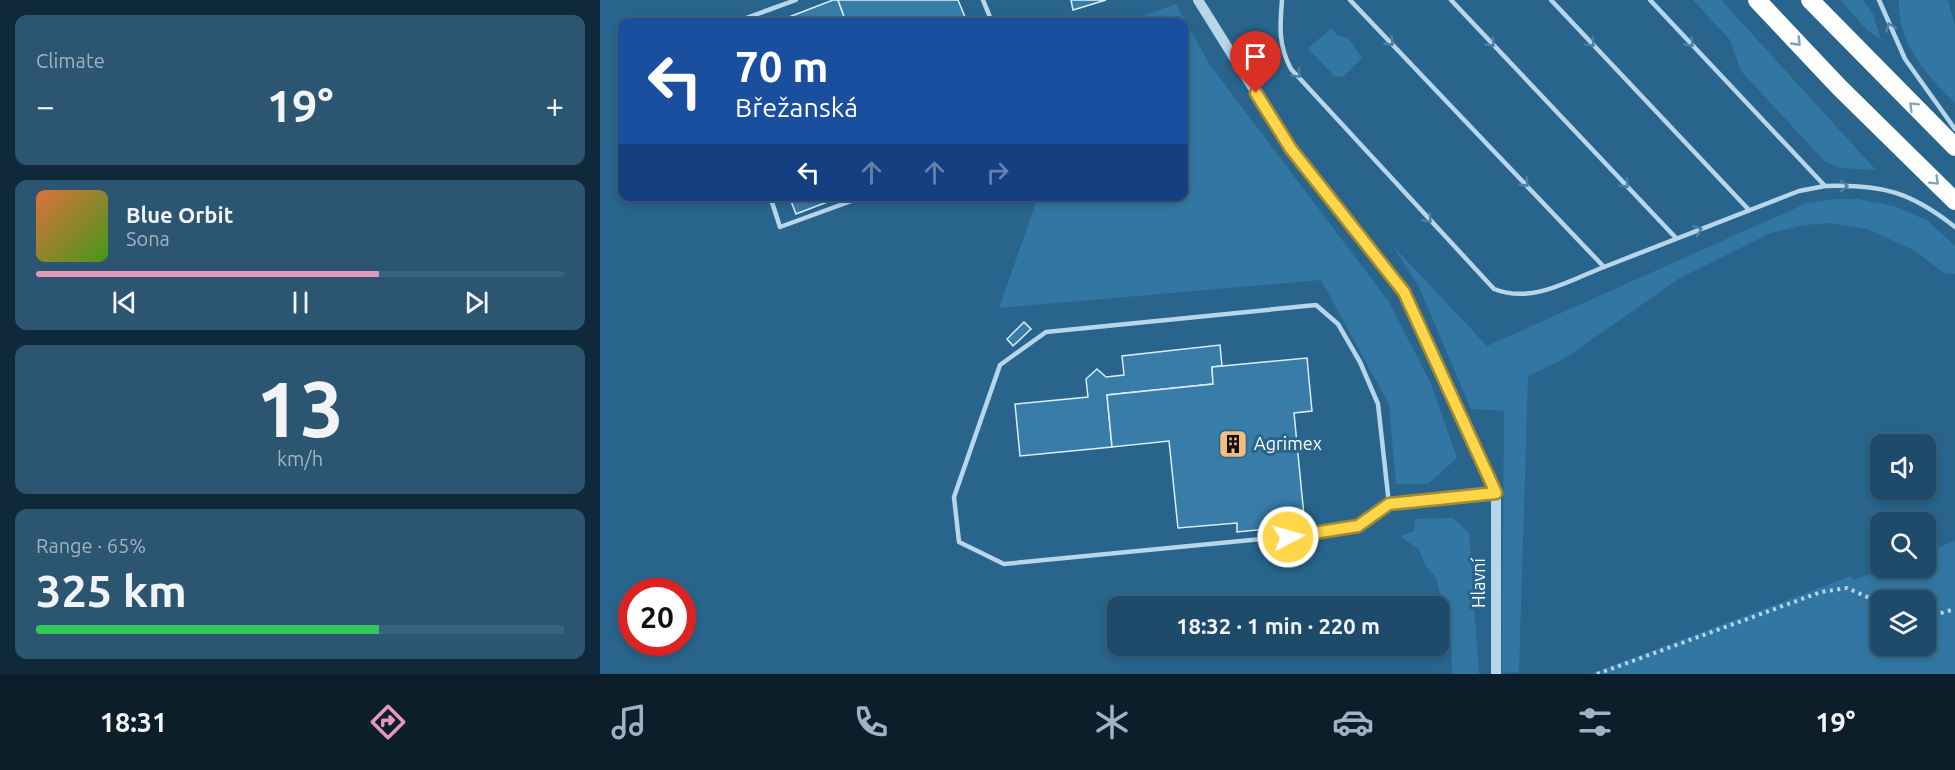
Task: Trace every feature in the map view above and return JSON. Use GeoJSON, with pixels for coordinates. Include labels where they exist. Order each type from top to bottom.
{"type":"FeatureCollection","features":[{"type":"Feature","properties":{"kind":"highway"},"geometry":{"type":"LineString","coordinates":[[1757,0],[1955,201]]}},
{"type":"Feature","properties":{"kind":"highway"},"geometry":{"type":"LineString","coordinates":[[1810,0],[1955,147]]}},
{"type":"Feature","properties":{"kind":"street"},"geometry":{"type":"LineString","coordinates":[[1198,0],[1291,149],[1404,292],[1496,493]]}},
{"type":"Feature","properties":{"kind":"street","name":"Hlavní"},"geometry":{"type":"LineString","coordinates":[[1496,493],[1496,674]]}},
{"type":"Feature","properties":{"kind":"lane"},"geometry":{"type":"LineString","coordinates":[[746,18],[796,0]]}},
{"type":"Feature","properties":{"kind":"lane"},"geometry":{"type":"LineString","coordinates":[[983,0],[990,18]]}},
{"type":"Feature","properties":{"kind":"lane"},"geometry":{"type":"LineString","coordinates":[[1282,0],[1279,36],[1282,52],[1291,69],[1485,281],[1508,295],[1524,296],[1799,191],[1825,186],[1876,188],[1906,195],[1928,205],[1955,227]]}},
{"type":"Feature","properties":{"kind":"lane"},"geometry":{"type":"LineString","coordinates":[[1350,0],[1604,267]]}},
{"type":"Feature","properties":{"kind":"lane"},"geometry":{"type":"LineString","coordinates":[[1451,0],[1676,238]]}},
{"type":"Feature","properties":{"kind":"lane"},"geometry":{"type":"LineString","coordinates":[[1551,0],[1749,210]]}},
{"type":"Feature","properties":{"kind":"lane"},"geometry":{"type":"LineString","coordinates":[[1650,0],[1825,186]]}},
{"type":"Feature","properties":{"kind":"lane"},"geometry":{"type":"LineString","coordinates":[[1878,0],[1905,59],[1955,129]]}},
{"type":"Feature","properties":{"kind":"lane"},"geometry":{"type":"LineString","coordinates":[[772,201],[780,227],[851,201]]}},
{"type":"Feature","properties":{"kind":"lane"},"geometry":{"type":"LineString","coordinates":[[1389,504],[1378,404],[1360,363],[1338,324],[1316,305],[1046,332],[1000,365],[954,497],[959,542],[1004,564],[1312,534],[1358,526],[1389,504],[1496,493]]}},
{"type":"Feature","properties":{"kind":"path"},"geometry":{"type":"LineString","coordinates":[[1597,674],[1821,592],[1847,588],[1870,598]]}},
{"type":"Feature","properties":{"kind":"path"},"geometry":{"type":"LineString","coordinates":[[1936,614],[1955,609]]}},
{"type":"Feature","properties":{"kind":"shaded area"},"geometry":{"type":"Polygon","coordinates":[[[1693,0],[1721,0],[1876,170],[1840,168],[1825,162],[1741,71],[1730,40],[1693,0]]]}},
{"type":"Feature","properties":{"kind":"shaded area"},"geometry":{"type":"Polygon","coordinates":[[[1840,0],[1863,0],[1873,14],[1881,40],[1867,30],[1840,0]]]}},
{"type":"Feature","properties":{"kind":"shaded area"},"geometry":{"type":"Polygon","coordinates":[[[1899,0],[1948,0],[1955,26],[1955,103],[1915,57],[1903,30],[1899,15],[1899,0]]]}},
{"type":"Feature","properties":{"kind":"shaded area"},"geometry":{"type":"Polygon","coordinates":[[[1176,4],[1184,18],[1137,18],[1176,4]]]}},
{"type":"Feature","properties":{"kind":"shaded area"},"geometry":{"type":"Polygon","coordinates":[[[1188,26],[1210,65],[1389,302],[1431,384],[1457,458],[1428,484],[1396,484],[1389,404],[1321,280],[999,308],[1037,201],[1188,201],[1188,26]]]}},
{"type":"Feature","properties":{"kind":"shaded area"},"geometry":{"type":"Polygon","coordinates":[[[1332,28],[1337,35],[1349,39],[1362,58],[1343,77],[1334,76],[1308,48],[1332,28]]]}},
{"type":"Feature","properties":{"kind":"shaded area"},"geometry":{"type":"Polygon","coordinates":[[[1833,199],[1858,199],[1897,207],[1928,221],[1955,246],[1955,274],[1944,273],[1914,250],[1867,229],[1830,223],[1804,225],[1771,233],[1680,278],[1564,359],[1528,376],[1519,672],[1502,673],[1504,411],[1471,409],[1419,287],[1392,245],[1487,346],[1807,203],[1833,199]]]}},
{"type":"Feature","properties":{"kind":"shaded area"},"geometry":{"type":"Polygon","coordinates":[[[1453,518],[1469,533],[1479,674],[1452,674],[1449,596],[1440,596],[1436,577],[1425,565],[1419,550],[1400,536],[1414,531],[1415,519],[1453,518]]]}},
{"type":"Feature","properties":{"kind":"shaded area"},"geometry":{"type":"Polygon","coordinates":[[[1955,541],[1955,674],[1590,674],[1851,576],[1853,580],[1870,574],[1870,578],[1936,578],[1936,548],[1955,541]]]}},
{"type":"Feature","properties":{"kind":"building"},"geometry":{"type":"Polygon","coordinates":[[[838,0],[845,18],[786,18],[838,0]]]}},
{"type":"Feature","properties":{"kind":"building"},"geometry":{"type":"Polygon","coordinates":[[[838,0],[958,0],[965,18],[845,18],[838,0]]]}},
{"type":"Feature","properties":{"kind":"building"},"geometry":{"type":"Polygon","coordinates":[[[1071,0],[1106,0],[1073,10],[1071,0]]]}},
{"type":"Feature","properties":{"kind":"building"},"geometry":{"type":"Polygon","coordinates":[[[791,201],[830,201],[796,214],[791,201]]]}},
{"type":"Feature","properties":{"kind":"building"},"geometry":{"type":"Polygon","coordinates":[[[1024,322],[1031,329],[1013,346],[1007,339],[1024,322]]]}},
{"type":"Feature","properties":{"kind":"building"},"geometry":{"type":"Polygon","coordinates":[[[1220,345],[1222,366],[1212,367],[1213,384],[1107,395],[1112,447],[1020,456],[1015,404],[1088,397],[1086,379],[1097,369],[1106,377],[1124,375],[1122,356],[1220,345]]]}},
{"type":"Feature","properties":{"kind":"building","name":"Agrimex"},"geometry":{"type":"Polygon","coordinates":[[[1307,358],[1312,411],[1294,413],[1304,516],[1275,519],[1276,528],[1237,532],[1237,523],[1178,528],[1169,441],[1112,447],[1107,395],[1213,384],[1212,367],[1307,358]]]}},
{"type":"Feature","properties":{"kind":"place","name":"Agrimex"},"geometry":{"type":"Point","coordinates":[1233,444]}},
{"type":"Feature","properties":{"kind":"route"},"geometry":{"type":"LineString","coordinates":[[1256,93],[1291,149],[1404,292],[1496,493],[1389,504],[1358,526],[1288,537]]}}]}
